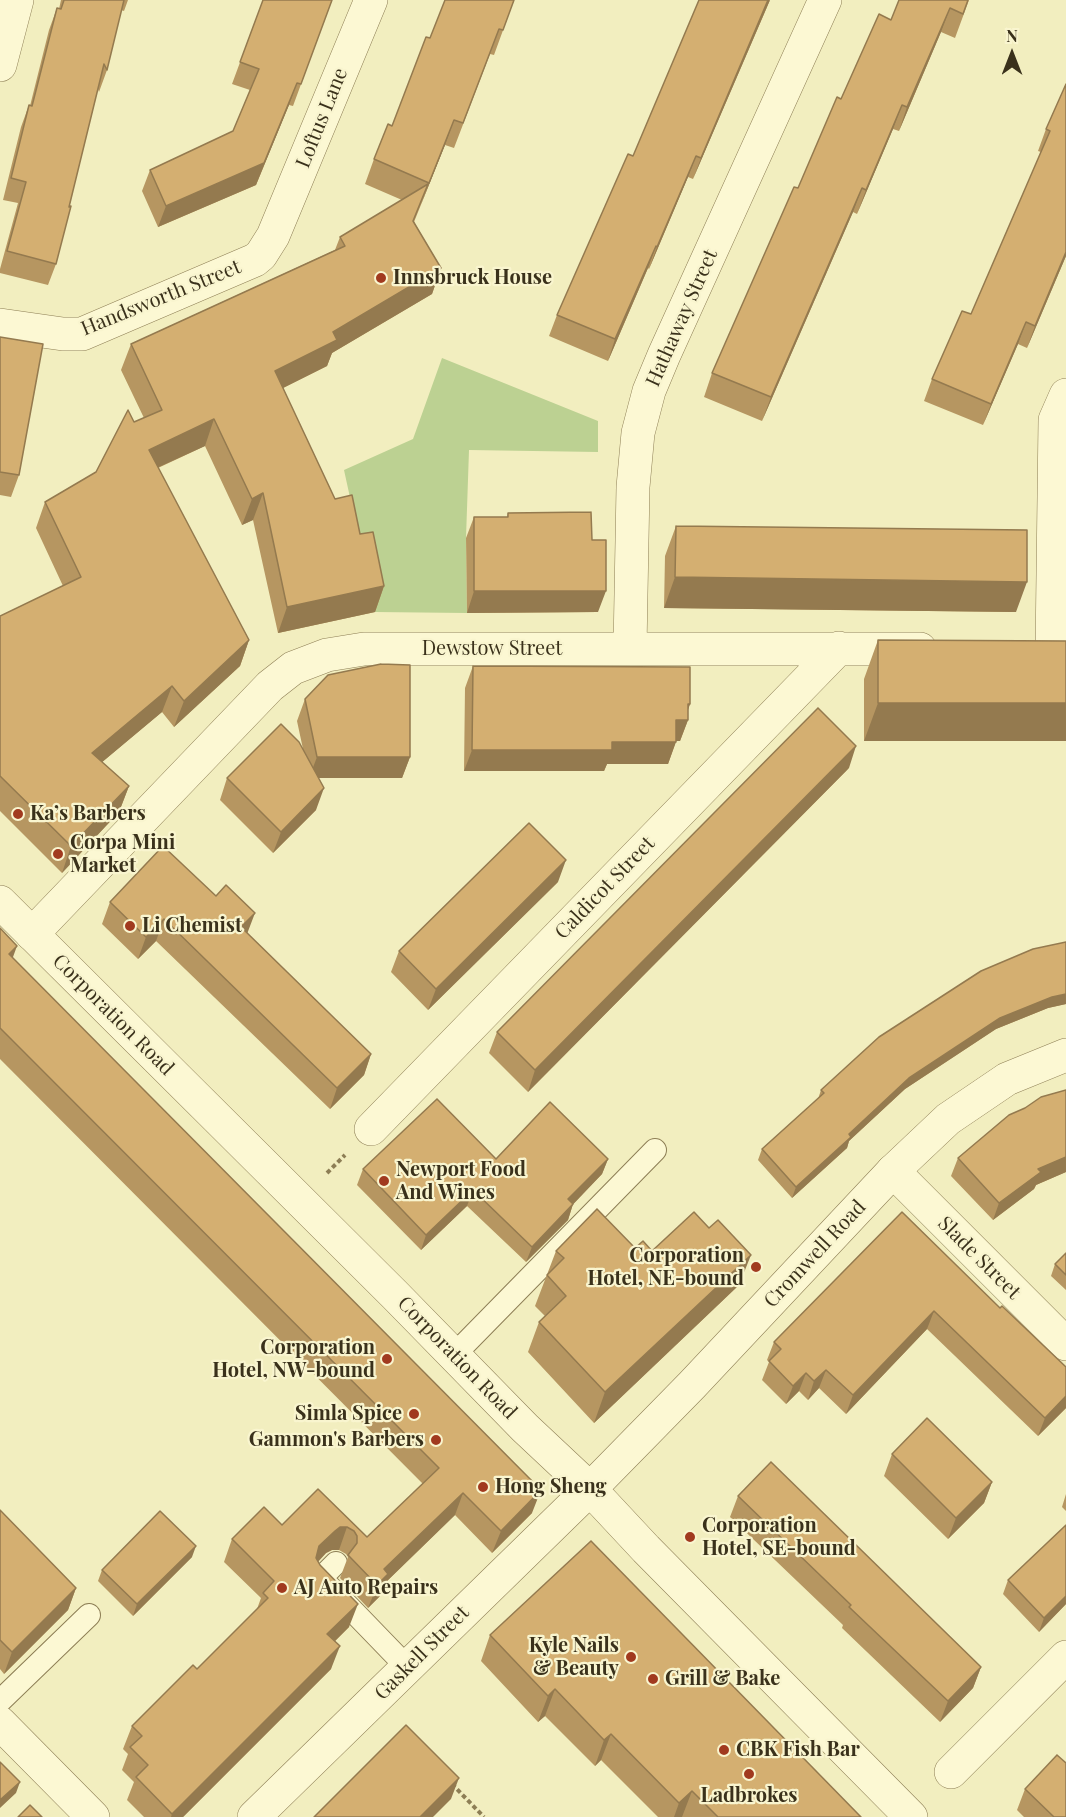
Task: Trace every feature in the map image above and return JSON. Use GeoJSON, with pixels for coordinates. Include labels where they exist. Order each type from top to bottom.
{"type":"FeatureCollection","features":[{"type":"Feature","properties":{"kind":"street"},"geometry":{"type":"LineString","coordinates":[[0,64],[17,0]]}},
{"type":"Feature","properties":{"kind":"street","name":"Loftus Lane"},"geometry":{"type":"LineString","coordinates":[[273,236],[371,0]]}},
{"type":"Feature","properties":{"kind":"street","name":"Hathaway Street"},"geometry":{"type":"LineString","coordinates":[[630,648],[633,486],[638,434],[649,391],[823,5]]}},
{"type":"Feature","properties":{"kind":"street","name":"Handsworth Street"},"geometry":{"type":"LineString","coordinates":[[0,325],[63,334],[82,334],[255,260],[266,249],[273,236]]}},
{"type":"Feature","properties":{"kind":"street"},"geometry":{"type":"LineString","coordinates":[[1049,650],[1055,420],[1066,395]]}},
{"type":"Feature","properties":{"kind":"street","name":"Caldicot Street"},"geometry":{"type":"LineString","coordinates":[[371,1129],[838,648]]}},
{"type":"Feature","properties":{"kind":"street","name":"Dewstow Street"},"geometry":{"type":"LineString","coordinates":[[32,934],[270,686],[293,668],[327,656],[364,649],[945,649]]}},
{"type":"Feature","properties":{"kind":"street","name":"Corporation Road"},"geometry":{"type":"LineString","coordinates":[[0,903],[167,1067],[525,1428],[590,1488],[646,1549],[911,1817]]}},
{"type":"Feature","properties":{"kind":"street","name":"Cromwell Road"},"geometry":{"type":"LineString","coordinates":[[590,1488],[692,1385],[893,1171],[948,1119],[1007,1079],[1066,1055]]}},
{"type":"Feature","properties":{"kind":"street","name":"Slade Street"},"geometry":{"type":"LineString","coordinates":[[893,1171],[1066,1344]]}},
{"type":"Feature","properties":{"kind":"street","name":"Gaskell Street"},"geometry":{"type":"LineString","coordinates":[[254,1817],[590,1488]]}},
{"type":"Feature","properties":{"kind":"street"},"geometry":{"type":"LineString","coordinates":[[951,1772],[1066,1657]]}},
{"type":"Feature","properties":{"kind":"street"},"geometry":{"type":"LineString","coordinates":[[0,1719],[93,1817]]}},
{"type":"Feature","properties":{"kind":"lane"},"geometry":{"type":"LineString","coordinates":[[454,1355],[655,1150]]}},
{"type":"Feature","properties":{"kind":"lane"},"geometry":{"type":"LineString","coordinates":[[336,1563],[321,1578],[407,1667]]}},
{"type":"Feature","properties":{"kind":"lane"},"geometry":{"type":"LineString","coordinates":[[0,1719],[89,1615]]}},
{"type":"Feature","properties":{"kind":"path"},"geometry":{"type":"LineString","coordinates":[[299,1202],[371,1129]]}},
{"type":"Feature","properties":{"kind":"path"},"geometry":{"type":"LineString","coordinates":[[444,1776],[484,1817]]}},
{"type":"Feature","properties":{"kind":"green space"},"geometry":{"type":"Polygon","coordinates":[[[442,358],[598,421],[598,452],[469,450],[466,538],[467,613],[375,612],[344,470],[413,439],[442,358]]]}},
{"type":"Feature","properties":{"kind":"building"},"geometry":{"type":"Polygon","coordinates":[[[64,0],[124,0],[107,70],[104,64],[56,264],[7,251],[26,182],[11,178],[57,8],[61,9],[64,0]]]}},
{"type":"Feature","properties":{"kind":"building"},"geometry":{"type":"Polygon","coordinates":[[[263,0],[332,0],[301,84],[297,83],[264,163],[166,206],[150,170],[233,131],[259,69],[240,62],[263,0]]]}},
{"type":"Feature","properties":{"kind":"building"},"geometry":{"type":"Polygon","coordinates":[[[445,0],[514,0],[503,30],[499,29],[463,123],[454,120],[429,183],[374,159],[388,124],[392,126],[426,37],[430,38],[445,0]]]}},
{"type":"Feature","properties":{"kind":"building"},"geometry":{"type":"Polygon","coordinates":[[[699,0],[768,0],[701,158],[696,156],[615,339],[557,315],[628,154],[633,156],[699,0]]]}},
{"type":"Feature","properties":{"kind":"building"},"geometry":{"type":"Polygon","coordinates":[[[899,0],[968,0],[963,14],[950,8],[907,107],[902,105],[866,190],[862,188],[771,397],[712,373],[794,187],[798,188],[837,97],[841,99],[879,14],[891,20],[899,0]]]}},
{"type":"Feature","properties":{"kind":"building"},"geometry":{"type":"Polygon","coordinates":[[[1066,84],[1066,252],[1035,326],[1026,322],[991,404],[932,379],[962,311],[971,314],[1050,131],[1046,129],[1066,84]]]}},
{"type":"Feature","properties":{"kind":"building"},"geometry":{"type":"Polygon","coordinates":[[[428,184],[413,221],[441,268],[333,332],[337,340],[275,371],[335,499],[352,495],[360,534],[373,532],[384,586],[287,607],[263,493],[252,499],[214,419],[149,450],[249,640],[184,701],[172,686],[92,753],[129,786],[71,846],[0,776],[0,616],[81,577],[45,502],[96,472],[128,410],[134,422],[162,410],[131,344],[345,246],[340,237],[428,184]]]}},
{"type":"Feature","properties":{"kind":"building"},"geometry":{"type":"Polygon","coordinates":[[[0,337],[43,344],[19,475],[0,472],[0,337]]]}},
{"type":"Feature","properties":{"kind":"building"},"geometry":{"type":"Polygon","coordinates":[[[591,512],[592,540],[606,540],[606,591],[474,591],[474,517],[508,517],[508,513],[591,512]]]}},
{"type":"Feature","properties":{"kind":"building"},"geometry":{"type":"Polygon","coordinates":[[[676,526],[1027,530],[1027,582],[675,577],[676,526]]]}},
{"type":"Feature","properties":{"kind":"building"},"geometry":{"type":"Polygon","coordinates":[[[878,640],[1066,641],[1066,703],[878,703],[878,640]]]}},
{"type":"Feature","properties":{"kind":"building"},"geometry":{"type":"Polygon","coordinates":[[[381,664],[410,665],[410,757],[317,757],[305,699],[328,675],[381,664]]]}},
{"type":"Feature","properties":{"kind":"building"},"geometry":{"type":"Polygon","coordinates":[[[473,666],[690,667],[688,720],[676,720],[676,742],[612,742],[612,750],[472,750],[473,666]]]}},
{"type":"Feature","properties":{"kind":"building"},"geometry":{"type":"Polygon","coordinates":[[[818,708],[856,746],[535,1070],[497,1032],[818,708]]]}},
{"type":"Feature","properties":{"kind":"building"},"geometry":{"type":"Polygon","coordinates":[[[281,724],[299,742],[324,788],[281,832],[227,778],[281,724]]]}},
{"type":"Feature","properties":{"kind":"building"},"geometry":{"type":"Polygon","coordinates":[[[529,823],[566,860],[436,989],[399,951],[529,823]]]}},
{"type":"Feature","properties":{"kind":"building"},"geometry":{"type":"Polygon","coordinates":[[[163,846],[216,896],[226,885],[255,913],[241,927],[371,1054],[337,1088],[164,919],[146,937],[110,902],[163,846]]]}},
{"type":"Feature","properties":{"kind":"building"},"geometry":{"type":"Polygon","coordinates":[[[0,928],[17,946],[9,954],[541,1490],[501,1531],[463,1493],[384,1569],[388,1574],[377,1585],[348,1555],[357,1543],[354,1531],[347,1527],[340,1527],[335,1531],[319,1546],[316,1558],[358,1604],[327,1634],[340,1646],[172,1814],[136,1777],[148,1765],[130,1747],[142,1736],[132,1726],[193,1665],[197,1669],[268,1598],[263,1593],[274,1581],[232,1539],[264,1507],[282,1525],[318,1489],[367,1537],[439,1468],[0,1028],[0,928]]]}},
{"type":"Feature","properties":{"kind":"building"},"geometry":{"type":"Polygon","coordinates":[[[1066,942],[1066,994],[1052,997],[1000,1018],[909,1078],[849,1134],[851,1137],[796,1187],[762,1149],[824,1093],[821,1090],[879,1037],[981,971],[1033,949],[1066,942]]]}},
{"type":"Feature","properties":{"kind":"building"},"geometry":{"type":"Polygon","coordinates":[[[1066,1090],[1066,1157],[1038,1169],[1041,1172],[999,1203],[958,1158],[1009,1115],[1041,1097],[1066,1090]]]}},
{"type":"Feature","properties":{"kind":"building"},"geometry":{"type":"Polygon","coordinates":[[[437,1099],[496,1159],[550,1102],[608,1159],[568,1199],[573,1204],[532,1247],[473,1190],[426,1235],[363,1169],[437,1099]]]}},
{"type":"Feature","properties":{"kind":"building"},"geometry":{"type":"Polygon","coordinates":[[[597,1209],[635,1248],[643,1241],[652,1251],[694,1212],[709,1228],[718,1220],[751,1255],[605,1392],[539,1322],[566,1296],[547,1275],[564,1258],[556,1251],[597,1209]]]}},
{"type":"Feature","properties":{"kind":"building"},"geometry":{"type":"Polygon","coordinates":[[[902,1212],[1000,1308],[1002,1306],[1066,1367],[1066,1396],[1045,1418],[934,1311],[853,1395],[826,1370],[814,1381],[806,1373],[793,1386],[769,1361],[781,1349],[774,1342],[902,1212]]]}},
{"type":"Feature","properties":{"kind":"building"},"geometry":{"type":"Polygon","coordinates":[[[1066,1253],[1066,1275],[1055,1264],[1066,1253]]]}},
{"type":"Feature","properties":{"kind":"building"},"geometry":{"type":"Polygon","coordinates":[[[927,1418],[992,1482],[956,1518],[892,1454],[927,1418]]]}},
{"type":"Feature","properties":{"kind":"building"},"geometry":{"type":"Polygon","coordinates":[[[771,1462],[981,1667],[948,1701],[849,1607],[851,1605],[738,1496],[771,1462]]]}},
{"type":"Feature","properties":{"kind":"building"},"geometry":{"type":"Polygon","coordinates":[[[0,1510],[76,1588],[12,1652],[0,1640],[0,1510]]]}},
{"type":"Feature","properties":{"kind":"building"},"geometry":{"type":"Polygon","coordinates":[[[160,1511],[196,1546],[137,1604],[102,1570],[160,1511]]]}},
{"type":"Feature","properties":{"kind":"building"},"geometry":{"type":"Polygon","coordinates":[[[1066,1525],[1066,1596],[1044,1618],[1008,1580],[1066,1525]]]}},
{"type":"Feature","properties":{"kind":"building"},"geometry":{"type":"Polygon","coordinates":[[[591,1541],[861,1817],[718,1817],[692,1791],[679,1803],[611,1734],[604,1740],[555,1689],[548,1696],[490,1635],[591,1541]]]}},
{"type":"Feature","properties":{"kind":"building"},"geometry":{"type":"Polygon","coordinates":[[[406,1725],[459,1778],[420,1817],[314,1817],[406,1725]]]}},
{"type":"Feature","properties":{"kind":"building"},"geometry":{"type":"Polygon","coordinates":[[[1057,1755],[1066,1763],[1066,1817],[1054,1817],[1025,1789],[1057,1755]]]}},
{"type":"Feature","properties":{"kind":"building"},"geometry":{"type":"Polygon","coordinates":[[[0,1762],[20,1782],[0,1800],[0,1762]]]}},
{"type":"Feature","properties":{"kind":"building"},"geometry":{"type":"Polygon","coordinates":[[[30,1805],[42,1817],[18,1817],[30,1805]]]}},
{"type":"Feature","properties":{"kind":"place","name":"Innsbruck House"},"geometry":{"type":"Point","coordinates":[381,278]}},
{"type":"Feature","properties":{"kind":"place","name":"Ka’s Barbers"},"geometry":{"type":"Point","coordinates":[18,814]}},
{"type":"Feature","properties":{"kind":"place","name":"Corpa Mini Market"},"geometry":{"type":"Point","coordinates":[58,854]}},
{"type":"Feature","properties":{"kind":"place","name":"Li Chemist"},"geometry":{"type":"Point","coordinates":[130,926]}},
{"type":"Feature","properties":{"kind":"place","name":"Newport Food And Wines"},"geometry":{"type":"Point","coordinates":[384,1181]}},
{"type":"Feature","properties":{"kind":"place","name":"Corporation Hotel, NE-bound"},"geometry":{"type":"Point","coordinates":[756,1267]}},
{"type":"Feature","properties":{"kind":"place","name":"Corporation Hotel, NW-bound"},"geometry":{"type":"Point","coordinates":[387,1359]}},
{"type":"Feature","properties":{"kind":"place","name":"Simla Spice"},"geometry":{"type":"Point","coordinates":[414,1414]}},
{"type":"Feature","properties":{"kind":"place","name":"Gammon's Barbers"},"geometry":{"type":"Point","coordinates":[436,1440]}},
{"type":"Feature","properties":{"kind":"place","name":"Hong Sheng"},"geometry":{"type":"Point","coordinates":[483,1487]}},
{"type":"Feature","properties":{"kind":"place","name":"Corporation Hotel, SE-bound"},"geometry":{"type":"Point","coordinates":[690,1537]}},
{"type":"Feature","properties":{"kind":"place","name":"AJ Auto Repairs"},"geometry":{"type":"Point","coordinates":[282,1588]}},
{"type":"Feature","properties":{"kind":"place","name":"Kyle Nails & Beauty"},"geometry":{"type":"Point","coordinates":[631,1657]}},
{"type":"Feature","properties":{"kind":"place","name":"Grill & Bake"},"geometry":{"type":"Point","coordinates":[653,1679]}},
{"type":"Feature","properties":{"kind":"place","name":"CBK Fish Bar"},"geometry":{"type":"Point","coordinates":[724,1750]}},
{"type":"Feature","properties":{"kind":"place","name":"Ladbrokes"},"geometry":{"type":"Point","coordinates":[749,1774]}}]}
